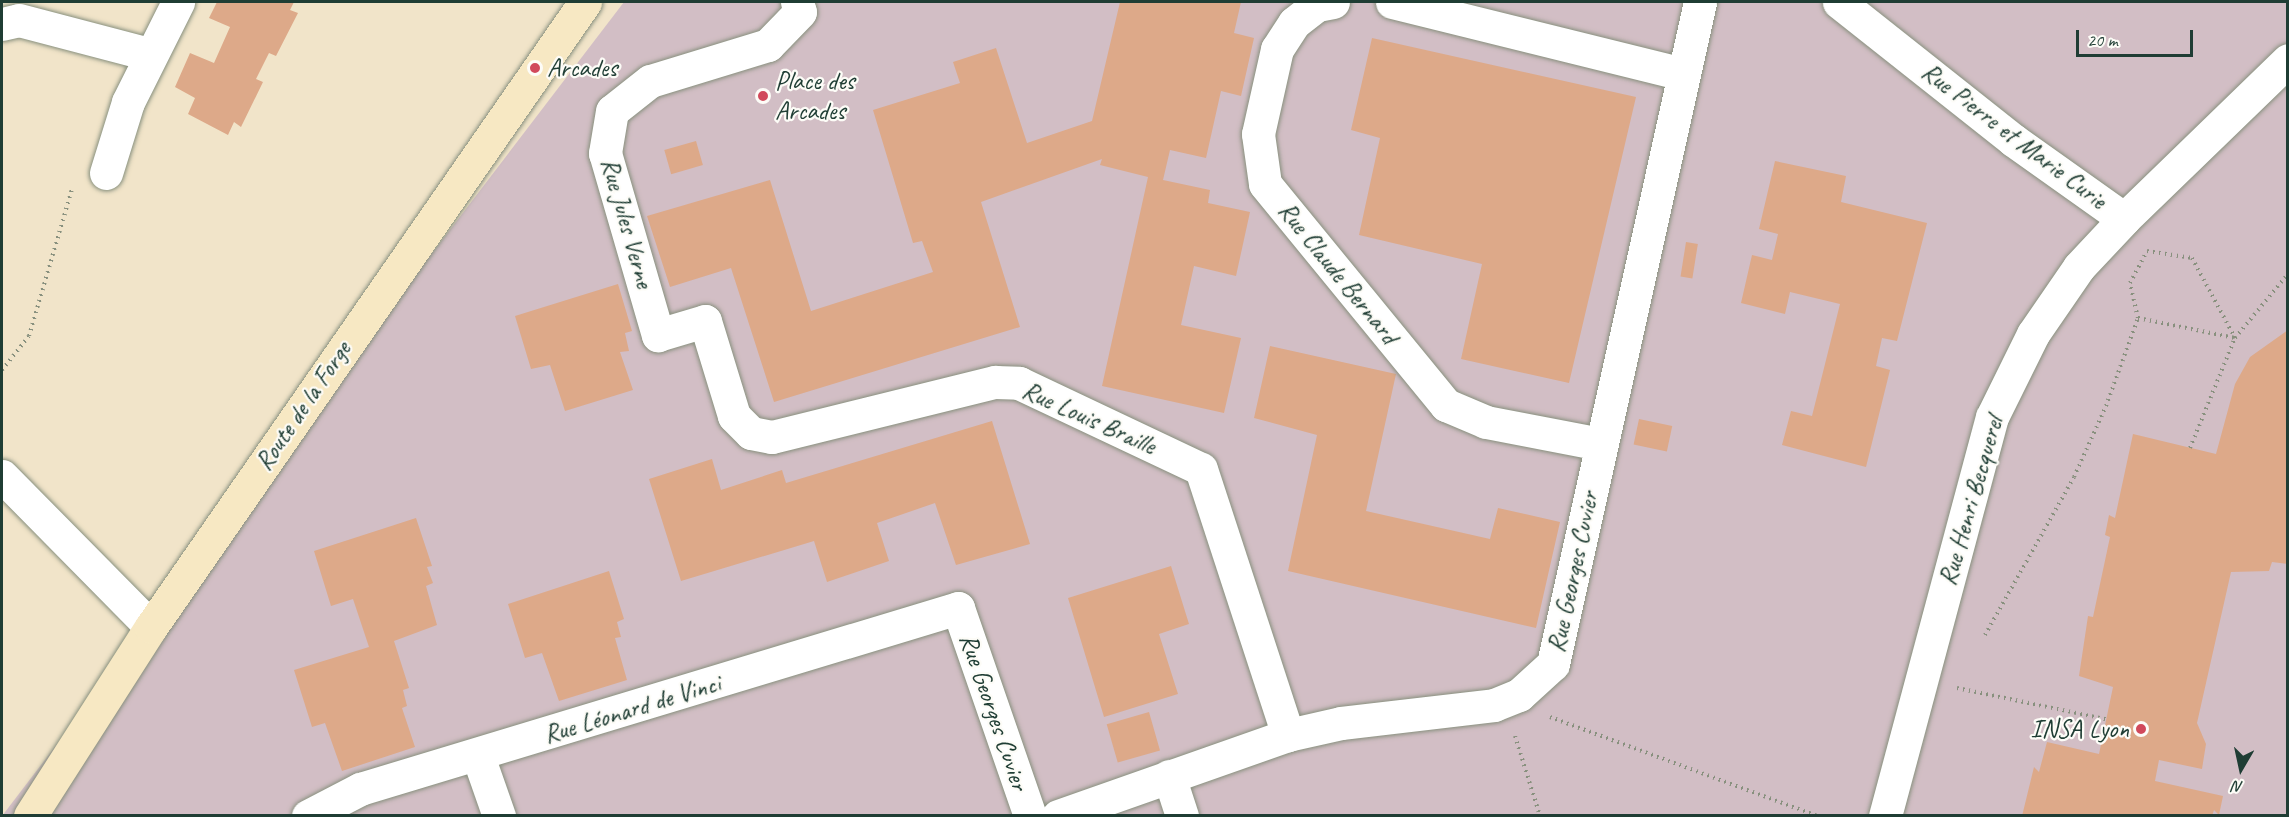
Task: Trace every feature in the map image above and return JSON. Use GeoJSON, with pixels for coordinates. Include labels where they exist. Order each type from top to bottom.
{"type":"FeatureCollection","features":[{"type":"Feature","properties":{"kind":"main road","name":"Route de la Forge"},"geometry":{"type":"LineString","coordinates":[[30,816],[151,627],[585,2]]}},
{"type":"Feature","properties":{"kind":"street"},"geometry":{"type":"LineString","coordinates":[[106,173],[149,54],[178,2]]}},
{"type":"Feature","properties":{"kind":"street","name":"Rue Jules Verne"},"geometry":{"type":"LineString","coordinates":[[705,321],[658,335],[605,153],[612,111],[650,81],[768,45],[800,12],[797,2]]}},
{"type":"Feature","properties":{"kind":"street","name":"Rue Claude Bernard"},"geometry":{"type":"LineString","coordinates":[[1333,2],[1317,5],[1294,23],[1277,49],[1258,135],[1265,184],[1446,405],[1486,422],[1600,444]]}},
{"type":"Feature","properties":{"kind":"street"},"geometry":{"type":"LineString","coordinates":[[1392,2],[1683,74]]}},
{"type":"Feature","properties":{"kind":"street","name":"Rue Georges Cuvier"},"geometry":{"type":"LineString","coordinates":[[1058,816],[1288,735],[1341,723],[1504,701],[1537,682],[1562,644],[1600,444],[1700,2]]}},
{"type":"Feature","properties":{"kind":"street","name":"Rue Pierre et Marie Curie"},"geometry":{"type":"LineString","coordinates":[[1839,2],[2013,140],[2124,219],[2288,60]]}},
{"type":"Feature","properties":{"kind":"street"},"geometry":{"type":"LineString","coordinates":[[2,24],[20,20],[149,54]]}},
{"type":"Feature","properties":{"kind":"street","name":"Rue Henri Becquerel"},"geometry":{"type":"LineString","coordinates":[[1886,816],[1992,417],[2033,334],[2079,267],[2124,219]]}},
{"type":"Feature","properties":{"kind":"street","name":"Rue Louis Braille"},"geometry":{"type":"LineString","coordinates":[[705,321],[734,416],[751,433],[772,437],[994,382],[1019,383],[1201,469],[1288,735]]}},
{"type":"Feature","properties":{"kind":"street"},"geometry":{"type":"LineString","coordinates":[[2,476],[151,627]]}},
{"type":"Feature","properties":{"kind":"street","name":"Rue Georges Cuvier"},"geometry":{"type":"LineString","coordinates":[[958,608],[1030,816]]}},
{"type":"Feature","properties":{"kind":"street","name":"Rue Léonard de Vinci"},"geometry":{"type":"LineString","coordinates":[[308,816],[360,789],[478,756],[958,608]]}},
{"type":"Feature","properties":{"kind":"street"},"geometry":{"type":"LineString","coordinates":[[478,756],[499,816]]}},
{"type":"Feature","properties":{"kind":"street"},"geometry":{"type":"LineString","coordinates":[[1169,776],[1182,816]]}},
{"type":"Feature","properties":{"kind":"path"},"geometry":{"type":"LineString","coordinates":[[2,370],[29,336],[75,181]]}},
{"type":"Feature","properties":{"kind":"path"},"geometry":{"type":"LineString","coordinates":[[1985,635],[2074,477],[2138,318],[2130,283],[2147,251],[2192,258],[2235,338]]}},
{"type":"Feature","properties":{"kind":"path"},"geometry":{"type":"LineString","coordinates":[[2190,448],[2235,338],[2288,274]]}},
{"type":"Feature","properties":{"kind":"path"},"geometry":{"type":"LineString","coordinates":[[2138,318],[2235,338]]}},
{"type":"Feature","properties":{"kind":"path"},"geometry":{"type":"LineString","coordinates":[[1923,681],[2106,719]]}},
{"type":"Feature","properties":{"kind":"path"},"geometry":{"type":"LineString","coordinates":[[1504,701],[1540,816]]}},
{"type":"Feature","properties":{"kind":"path"},"geometry":{"type":"LineString","coordinates":[[1504,701],[1817,816]]}},
{"type":"Feature","properties":{"kind":"shaded area"},"geometry":{"type":"Polygon","coordinates":[[[624,2],[2287,2],[2287,815],[2,816],[624,2]]]}},
{"type":"Feature","properties":{"kind":"building"},"geometry":{"type":"Polygon","coordinates":[[[217,2],[294,2],[290,10],[298,13],[276,56],[269,53],[256,79],[263,82],[241,127],[234,122],[228,135],[188,114],[195,98],[175,87],[190,53],[214,63],[230,27],[209,18],[217,2]]]}},
{"type":"Feature","properties":{"kind":"building"},"geometry":{"type":"Polygon","coordinates":[[[1120,2],[1241,2],[1234,33],[1254,38],[1241,96],[1221,91],[1206,158],[1170,150],[1163,180],[1210,190],[1208,203],[1250,212],[1236,276],[1194,266],[1181,325],[1241,338],[1224,413],[1102,386],[1148,177],[1100,165],[1102,159],[981,202],[1020,327],[774,402],[731,268],[670,287],[647,216],[770,180],[811,311],[933,272],[922,241],[913,243],[873,110],[960,83],[953,62],[996,48],[1027,143],[1092,121],[1120,2]]]}},
{"type":"Feature","properties":{"kind":"building"},"geometry":{"type":"Polygon","coordinates":[[[1372,38],[1636,97],[1569,383],[1461,359],[1482,264],[1359,235],[1380,138],[1351,130],[1372,38]]]}},
{"type":"Feature","properties":{"kind":"building"},"geometry":{"type":"Polygon","coordinates":[[[696,141],[703,165],[671,174],[664,150],[696,141]]]}},
{"type":"Feature","properties":{"kind":"building"},"geometry":{"type":"Polygon","coordinates":[[[1775,161],[1846,176],[1841,202],[1927,223],[1897,341],[1882,338],[1876,366],[1890,370],[1866,467],[1782,445],[1791,411],[1812,416],[1840,304],[1790,292],[1785,314],[1741,303],[1752,255],[1772,260],[1778,234],[1759,229],[1775,161]]]}},
{"type":"Feature","properties":{"kind":"building"},"geometry":{"type":"Polygon","coordinates":[[[1686,242],[1698,244],[1692,278],[1681,277],[1686,242]]]}},
{"type":"Feature","properties":{"kind":"building"},"geometry":{"type":"Polygon","coordinates":[[[618,284],[632,331],[625,333],[629,351],[620,352],[633,390],[565,411],[550,365],[531,369],[515,316],[618,284]]]}},
{"type":"Feature","properties":{"kind":"building"},"geometry":{"type":"Polygon","coordinates":[[[2288,330],[2288,564],[2272,562],[2269,571],[2231,572],[2197,723],[2206,744],[2202,769],[2159,760],[2155,781],[2223,796],[2219,815],[2214,810],[2212,816],[2022,816],[2034,767],[2039,772],[2047,742],[2099,754],[2113,687],[2079,676],[2088,616],[2093,617],[2110,537],[2105,535],[2109,515],[2115,518],[2133,434],[2216,454],[2235,384],[2250,357],[2288,330]]]}},
{"type":"Feature","properties":{"kind":"building"},"geometry":{"type":"Polygon","coordinates":[[[1270,346],[1396,374],[1366,511],[1490,539],[1498,508],[1560,522],[1536,628],[1288,571],[1317,435],[1254,418],[1270,346]]]}},
{"type":"Feature","properties":{"kind":"building"},"geometry":{"type":"Polygon","coordinates":[[[1639,419],[1672,426],[1667,452],[1634,444],[1639,419]]]}},
{"type":"Feature","properties":{"kind":"building"},"geometry":{"type":"Polygon","coordinates":[[[992,421],[1030,544],[956,565],[935,503],[877,523],[889,561],[827,582],[814,541],[681,581],[649,479],[712,459],[721,490],[782,470],[786,483],[992,421]]]}},
{"type":"Feature","properties":{"kind":"building"},"geometry":{"type":"Polygon","coordinates":[[[416,518],[432,566],[427,567],[433,583],[426,586],[437,625],[394,641],[409,688],[403,690],[407,706],[402,708],[415,747],[342,771],[325,723],[312,727],[294,670],[369,647],[353,599],[331,606],[314,551],[416,518]]]}},
{"type":"Feature","properties":{"kind":"building"},"geometry":{"type":"Polygon","coordinates":[[[1171,566],[1189,624],[1159,634],[1178,694],[1104,717],[1068,598],[1171,566]]]}},
{"type":"Feature","properties":{"kind":"building"},"geometry":{"type":"Polygon","coordinates":[[[609,571],[624,619],[617,622],[621,637],[615,638],[627,680],[559,701],[542,653],[525,658],[508,604],[609,571]]]}},
{"type":"Feature","properties":{"kind":"building"},"geometry":{"type":"Polygon","coordinates":[[[1149,712],[1160,750],[1118,763],[1107,724],[1149,712]]]}},
{"type":"Feature","properties":{"kind":"place","name":"Arcades"},"geometry":{"type":"Point","coordinates":[535,68]}},
{"type":"Feature","properties":{"kind":"place","name":"Place des Arcades"},"geometry":{"type":"Point","coordinates":[763,96]}},
{"type":"Feature","properties":{"kind":"place","name":"INSA Lyon"},"geometry":{"type":"Point","coordinates":[2141,729]}}]}
